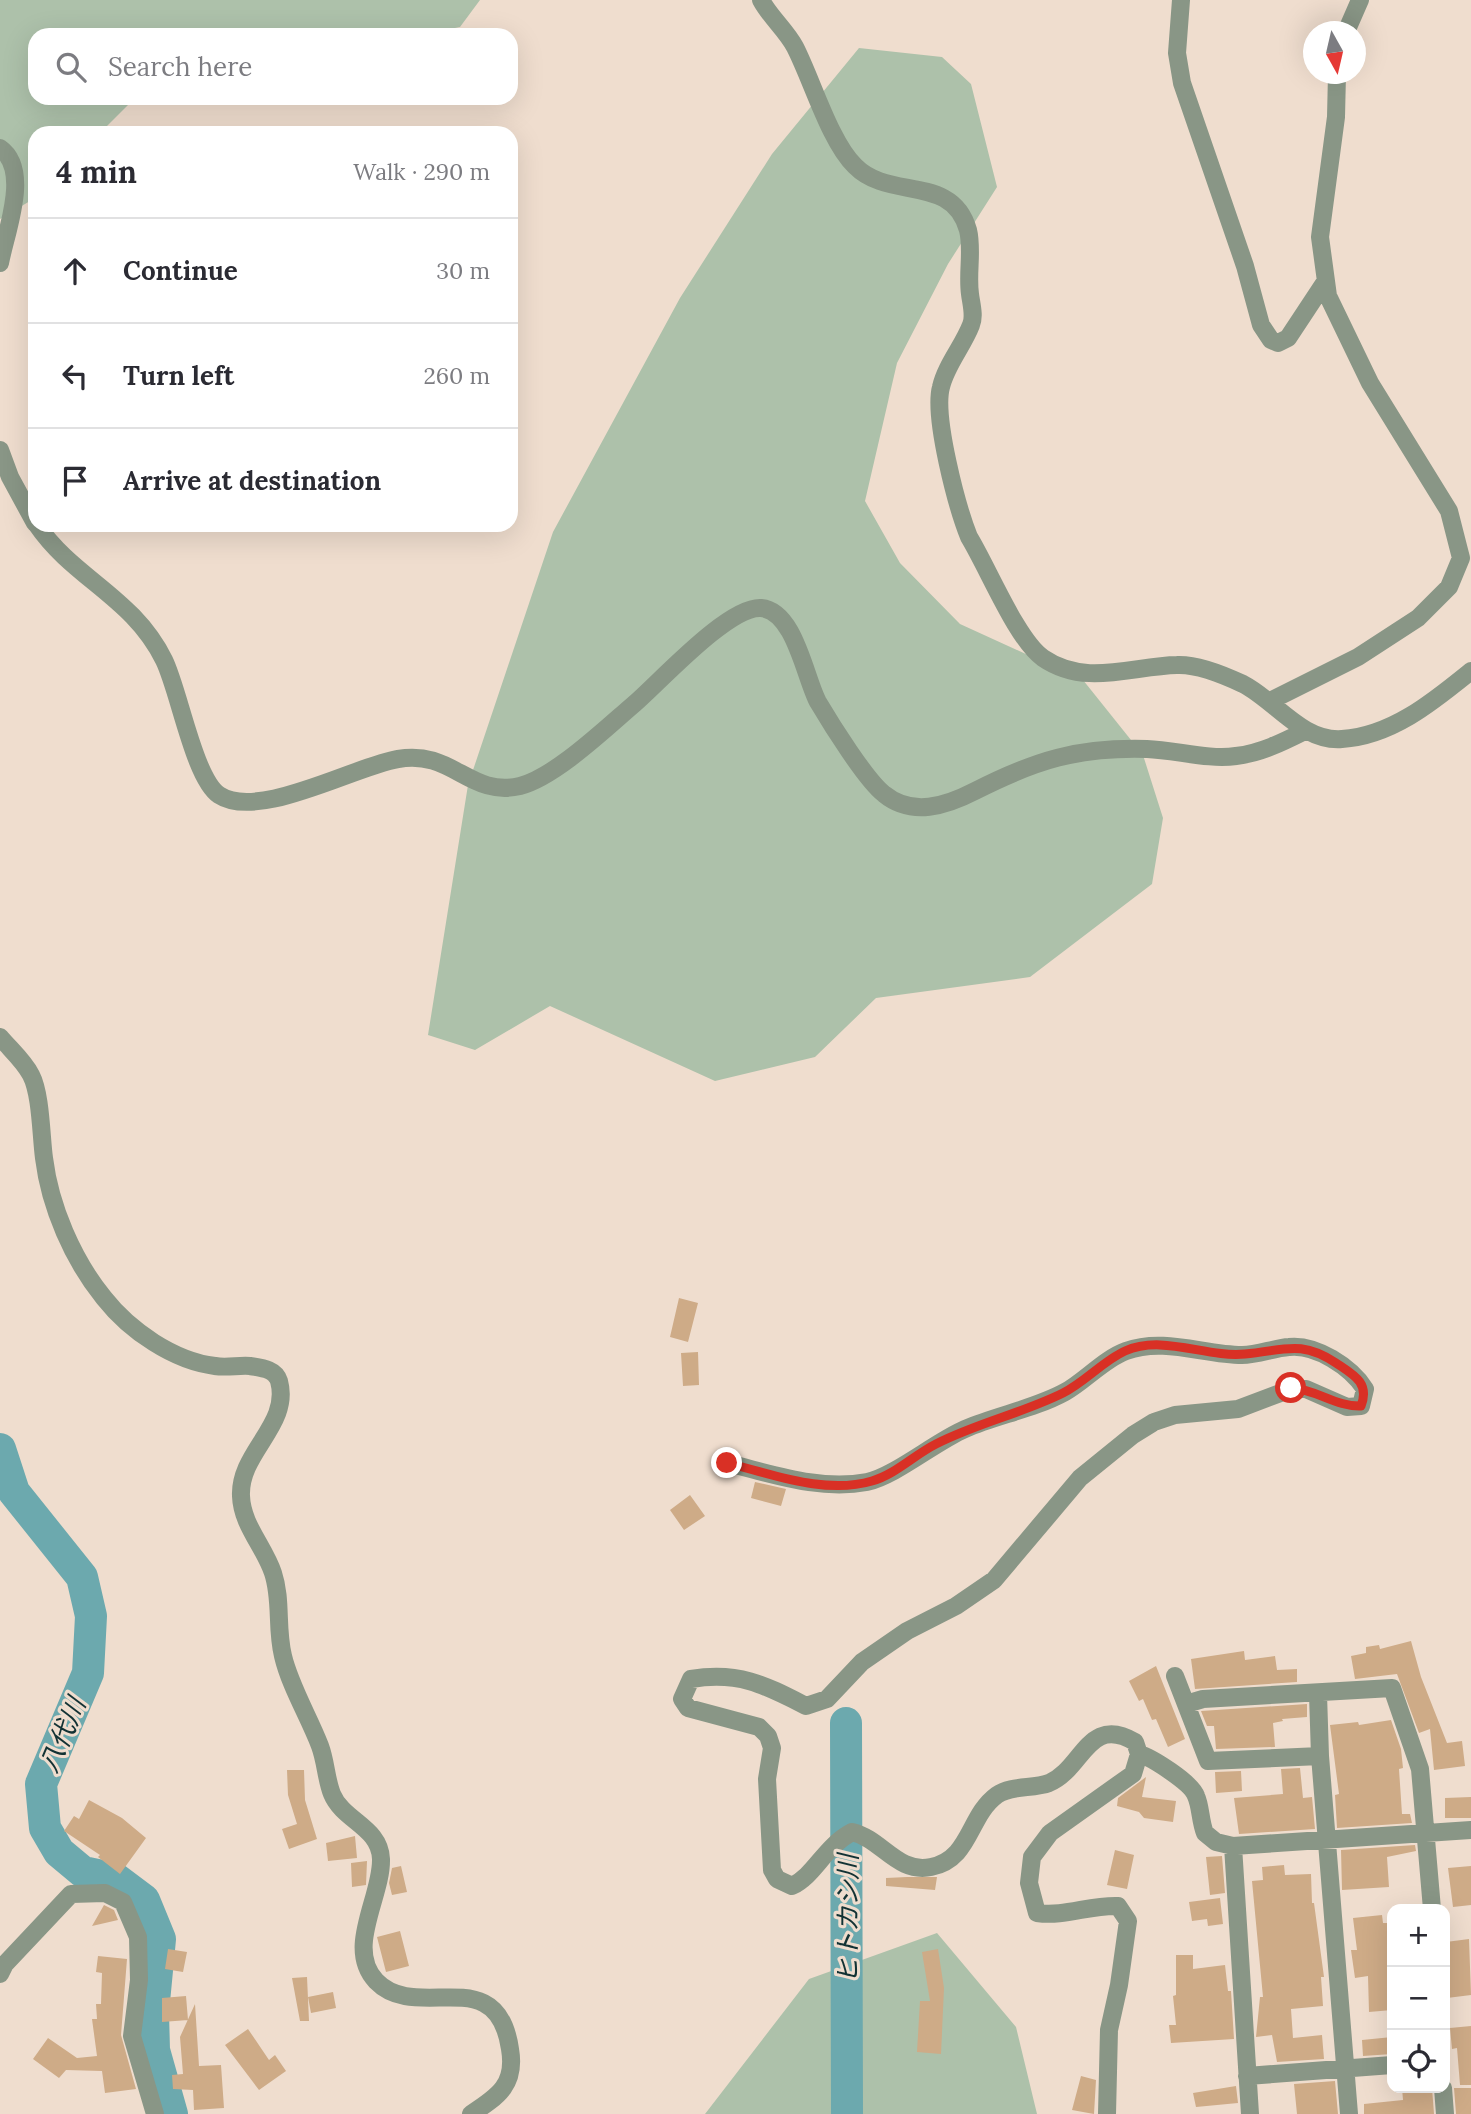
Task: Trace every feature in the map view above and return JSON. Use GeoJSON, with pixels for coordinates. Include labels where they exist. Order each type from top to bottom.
{"type":"FeatureCollection","features":[{"type":"Feature","properties":{"kind":"street"},"geometry":{"type":"LineString","coordinates":[[761,0],[795,47],[837,138],[854,166],[876,180],[926,190],[944,197],[960,210],[968,232],[968,282],[973,322],[941,386],[939,424],[965,528],[1027,642],[1042,657],[1070,670],[1102,674],[1179,664],[1197,667],[1243,684],[1270,701],[1305,731],[1323,738],[1341,740],[1387,728],[1434,701],[1471,671]]}},
{"type":"Feature","properties":{"kind":"street"},"geometry":{"type":"LineString","coordinates":[[1181,0],[1177,53],[1182,83],[1245,266],[1261,325],[1271,340],[1278,343],[1288,338],[1325,282]]}},
{"type":"Feature","properties":{"kind":"street"},"geometry":{"type":"LineString","coordinates":[[1351,21],[1360,0]]}},
{"type":"Feature","properties":{"kind":"street"},"geometry":{"type":"LineString","coordinates":[[1270,701],[1358,657],[1418,618],[1449,587],[1461,558],[1449,511],[1359,364],[1334,314],[1325,282],[1320,237],[1336,117],[1337,84]]}},
{"type":"Feature","properties":{"kind":"street"},"geometry":{"type":"LineString","coordinates":[[0,148],[11,157],[16,174],[0,263]]}},
{"type":"Feature","properties":{"kind":"street"},"geometry":{"type":"LineString","coordinates":[[0,450],[28,513]]}},
{"type":"Feature","properties":{"kind":"street"},"geometry":{"type":"LineString","coordinates":[[43,532],[66,557],[149,630],[167,665],[207,779],[222,797],[246,802],[334,782],[369,766],[401,758],[425,757],[442,761],[473,781],[498,790],[526,785],[557,765],[631,707],[729,619],[757,608],[767,610],[781,621],[798,645],[815,696],[881,792],[899,804],[916,809],[954,802],[1024,766],[1059,756],[1147,749],[1235,757],[1276,746],[1305,731]]}},
{"type":"Feature","properties":{"kind":"street"},"geometry":{"type":"LineString","coordinates":[[0,1037],[33,1078],[45,1170],[62,1225],[77,1256],[103,1297],[121,1317],[157,1344],[194,1362],[218,1367],[249,1366],[273,1371],[278,1376],[282,1396],[272,1427],[250,1456],[241,1477],[240,1501],[248,1527],[272,1569],[278,1592],[278,1627],[283,1659],[322,1752],[332,1794],[339,1806],[376,1841],[381,1860],[364,1952],[369,1967],[376,1981],[394,1993],[420,1997],[472,1997],[496,2010],[509,2042],[512,2063],[510,2080],[502,2094],[471,2114]]}},
{"type":"Feature","properties":{"kind":"street"},"geometry":{"type":"LineString","coordinates":[[727,1463],[810,1483],[843,1485],[870,1481],[888,1474],[922,1451],[964,1429],[1063,1393],[1125,1351],[1149,1346],[1243,1355],[1292,1346],[1326,1356],[1357,1377],[1365,1389],[1361,1406],[1347,1407],[1306,1389],[1291,1388],[1238,1409],[1175,1415],[1139,1431],[1080,1478],[994,1580],[956,1606],[907,1631],[862,1662],[827,1699],[806,1706],[752,1679],[713,1675],[691,1679],[682,1699],[688,1708],[759,1727],[768,1736],[772,1748],[767,1779],[772,1870],[777,1879],[792,1886],[802,1881],[834,1842],[852,1832],[865,1835],[906,1867],[931,1867],[953,1860],[968,1839],[982,1811],[998,1794],[1051,1782],[1092,1741],[1105,1735],[1121,1733],[1135,1742],[1139,1754],[1133,1774],[1049,1833],[1032,1857],[1029,1884],[1037,1913],[1057,1916],[1096,1905],[1118,1906],[1129,1921],[1109,2030],[1107,2114]]}},
{"type":"Feature","properties":{"kind":"street"},"geometry":{"type":"LineString","coordinates":[[1175,1676],[1208,1761],[1320,1756]]}},
{"type":"Feature","properties":{"kind":"street"},"geometry":{"type":"LineString","coordinates":[[1186,1704],[1203,1699],[1392,1688],[1420,1769],[1432,1904]]}},
{"type":"Feature","properties":{"kind":"street"},"geometry":{"type":"LineString","coordinates":[[1318,1694],[1320,1756],[1349,2114]]}},
{"type":"Feature","properties":{"kind":"street"},"geometry":{"type":"LineString","coordinates":[[1139,1754],[1148,1756],[1187,1784],[1196,1794],[1205,1833],[1216,1842],[1233,1846],[1471,1830]]}},
{"type":"Feature","properties":{"kind":"street"},"geometry":{"type":"LineString","coordinates":[[1233,1846],[1250,2114]]}},
{"type":"Feature","properties":{"kind":"street"},"geometry":{"type":"LineString","coordinates":[[0,1973],[5,1964],[71,1894],[105,1893],[123,1902],[138,1937],[139,1980],[132,2036],[155,2114]]}},
{"type":"Feature","properties":{"kind":"street"},"geometry":{"type":"LineString","coordinates":[[1247,2076],[1387,2065]]}},
{"type":"Feature","properties":{"kind":"street"},"geometry":{"type":"LineString","coordinates":[[1443,2093],[1445,2114]]}},
{"type":"Feature","properties":{"kind":"green space"},"geometry":{"type":"Polygon","coordinates":[[[0,0],[480,0],[460,27],[455,28],[28,28],[28,105],[128,105],[107,126],[28,126],[28,202],[0,219],[0,0]]]}},
{"type":"Feature","properties":{"kind":"green space"},"geometry":{"type":"Polygon","coordinates":[[[859,48],[942,57],[971,84],[997,187],[948,264],[897,363],[865,501],[900,563],[960,624],[1083,680],[1143,755],[1163,818],[1152,884],[1030,977],[876,998],[815,1057],[715,1081],[550,1006],[475,1050],[428,1035],[468,785],[553,532],[680,298],[772,154],[859,48]]]}},
{"type":"Feature","properties":{"kind":"green space"},"geometry":{"type":"Polygon","coordinates":[[[937,1933],[1016,2027],[1037,2114],[705,2114],[809,1979],[937,1933]]]}},
{"type":"Feature","properties":{"kind":"building"},"geometry":{"type":"Polygon","coordinates":[[[679,1298],[698,1303],[688,1342],[670,1337],[679,1298]]]}},
{"type":"Feature","properties":{"kind":"building"},"geometry":{"type":"Polygon","coordinates":[[[698,1352],[699,1385],[683,1386],[681,1353],[698,1352]]]}},
{"type":"Feature","properties":{"kind":"building"},"geometry":{"type":"Polygon","coordinates":[[[755,1482],[786,1489],[781,1506],[751,1498],[755,1482]]]}},
{"type":"Feature","properties":{"kind":"building"},"geometry":{"type":"Polygon","coordinates":[[[690,1495],[705,1516],[684,1530],[670,1510],[690,1495]]]}},
{"type":"Feature","properties":{"kind":"building"},"geometry":{"type":"Polygon","coordinates":[[[1411,1641],[1421,1677],[1447,1743],[1462,1741],[1465,1766],[1434,1770],[1430,1729],[1419,1733],[1397,1674],[1355,1679],[1351,1656],[1366,1653],[1366,1647],[1379,1645],[1380,1649],[1411,1641]]]}},
{"type":"Feature","properties":{"kind":"building"},"geometry":{"type":"Polygon","coordinates":[[[1244,1651],[1245,1660],[1275,1656],[1277,1670],[1297,1669],[1297,1682],[1195,1689],[1191,1659],[1244,1651]]]}},
{"type":"Feature","properties":{"kind":"building"},"geometry":{"type":"Polygon","coordinates":[[[1156,1666],[1185,1739],[1168,1747],[1156,1719],[1152,1720],[1143,1699],[1139,1701],[1129,1681],[1156,1666]]]}},
{"type":"Feature","properties":{"kind":"building"},"geometry":{"type":"Polygon","coordinates":[[[1307,1704],[1307,1717],[1282,1719],[1283,1721],[1273,1723],[1275,1747],[1216,1749],[1214,1726],[1207,1726],[1201,1711],[1307,1704]]]}},
{"type":"Feature","properties":{"kind":"building"},"geometry":{"type":"Polygon","coordinates":[[[1391,1720],[1401,1749],[1403,1768],[1399,1769],[1402,1814],[1410,1814],[1412,1823],[1337,1828],[1335,1795],[1339,1794],[1330,1725],[1358,1722],[1359,1725],[1391,1720]]]}},
{"type":"Feature","properties":{"kind":"building"},"geometry":{"type":"Polygon","coordinates":[[[1300,1768],[1303,1798],[1312,1797],[1315,1829],[1239,1834],[1234,1798],[1283,1794],[1281,1769],[1300,1768]]]}},
{"type":"Feature","properties":{"kind":"building"},"geometry":{"type":"Polygon","coordinates":[[[287,1770],[304,1770],[305,1800],[317,1839],[289,1849],[282,1829],[297,1824],[288,1795],[287,1770]]]}},
{"type":"Feature","properties":{"kind":"building"},"geometry":{"type":"Polygon","coordinates":[[[1241,1771],[1242,1791],[1216,1793],[1215,1772],[1241,1771]]]}},
{"type":"Feature","properties":{"kind":"building"},"geometry":{"type":"Polygon","coordinates":[[[1146,1777],[1142,1797],[1176,1801],[1173,1822],[1144,1818],[1139,1812],[1117,1806],[1118,1798],[1146,1777]]]}},
{"type":"Feature","properties":{"kind":"building"},"geometry":{"type":"Polygon","coordinates":[[[1471,1797],[1471,1818],[1445,1818],[1445,1798],[1471,1797]]]}},
{"type":"Feature","properties":{"kind":"building"},"geometry":{"type":"Polygon","coordinates":[[[89,1800],[122,1818],[146,1838],[120,1874],[98,1857],[100,1855],[64,1831],[74,1816],[79,1819],[89,1800]]]}},
{"type":"Feature","properties":{"kind":"building"},"geometry":{"type":"Polygon","coordinates":[[[355,1836],[357,1858],[328,1861],[326,1843],[355,1836]]]}},
{"type":"Feature","properties":{"kind":"building"},"geometry":{"type":"Polygon","coordinates":[[[1415,1845],[1416,1851],[1387,1857],[1389,1887],[1342,1890],[1341,1850],[1415,1845]]]}},
{"type":"Feature","properties":{"kind":"building"},"geometry":{"type":"Polygon","coordinates":[[[1115,1850],[1134,1855],[1127,1889],[1107,1885],[1115,1850]]]}},
{"type":"Feature","properties":{"kind":"building"},"geometry":{"type":"Polygon","coordinates":[[[1222,1856],[1225,1893],[1210,1895],[1206,1857],[1222,1856]]]}},
{"type":"Feature","properties":{"kind":"building"},"geometry":{"type":"Polygon","coordinates":[[[367,1861],[366,1885],[352,1887],[351,1863],[367,1861]]]}},
{"type":"Feature","properties":{"kind":"building"},"geometry":{"type":"Polygon","coordinates":[[[1284,1865],[1285,1875],[1311,1874],[1312,1903],[1324,1977],[1321,1977],[1323,2006],[1291,2009],[1293,2038],[1322,2035],[1324,2059],[1277,2062],[1272,2035],[1256,2037],[1260,1997],[1263,1997],[1252,1881],[1263,1880],[1262,1867],[1284,1865]]]}},
{"type":"Feature","properties":{"kind":"building"},"geometry":{"type":"Polygon","coordinates":[[[401,1866],[407,1892],[392,1895],[389,1883],[392,1868],[401,1866]]]}},
{"type":"Feature","properties":{"kind":"building"},"geometry":{"type":"Polygon","coordinates":[[[1471,1866],[1471,1905],[1453,1907],[1448,1868],[1471,1866]]]}},
{"type":"Feature","properties":{"kind":"building"},"geometry":{"type":"Polygon","coordinates":[[[937,1877],[935,1890],[886,1886],[886,1878],[937,1877]]]}},
{"type":"Feature","properties":{"kind":"building"},"geometry":{"type":"Polygon","coordinates":[[[1220,1898],[1223,1924],[1208,1926],[1207,1919],[1192,1921],[1189,1902],[1220,1898]]]}},
{"type":"Feature","properties":{"kind":"building"},"geometry":{"type":"Polygon","coordinates":[[[104,1905],[114,1910],[118,1920],[92,1926],[104,1905]]]}},
{"type":"Feature","properties":{"kind":"building"},"geometry":{"type":"Polygon","coordinates":[[[1382,1915],[1383,1923],[1387,1923],[1387,2010],[1369,2012],[1368,1976],[1355,1978],[1351,1950],[1357,1950],[1353,1918],[1382,1915]]]}},
{"type":"Feature","properties":{"kind":"building"},"geometry":{"type":"Polygon","coordinates":[[[400,1931],[409,1966],[386,1972],[377,1937],[400,1931]]]}},
{"type":"Feature","properties":{"kind":"building"},"geometry":{"type":"Polygon","coordinates":[[[1469,1939],[1471,1995],[1450,1998],[1450,1941],[1469,1939]]]}},
{"type":"Feature","properties":{"kind":"building"},"geometry":{"type":"Polygon","coordinates":[[[168,1949],[187,1952],[183,1972],[165,1969],[168,1949]]]}},
{"type":"Feature","properties":{"kind":"building"},"geometry":{"type":"Polygon","coordinates":[[[938,1949],[944,1988],[941,2054],[917,2052],[920,2001],[930,2001],[922,1952],[938,1949]]]}},
{"type":"Feature","properties":{"kind":"building"},"geometry":{"type":"Polygon","coordinates":[[[1176,1955],[1193,1955],[1193,1969],[1225,1965],[1228,1991],[1231,1991],[1234,2039],[1171,2043],[1169,2025],[1176,2025],[1173,1996],[1176,1995],[1176,1955]]]}},
{"type":"Feature","properties":{"kind":"building"},"geometry":{"type":"Polygon","coordinates":[[[98,1956],[127,1959],[121,2035],[136,2089],[105,2093],[102,2071],[66,2070],[59,2078],[33,2059],[48,2038],[77,2058],[97,2056],[92,2019],[97,2019],[96,2004],[101,2004],[102,1973],[96,1972],[98,1956]]]}},
{"type":"Feature","properties":{"kind":"building"},"geometry":{"type":"Polygon","coordinates":[[[307,1977],[309,2021],[300,2021],[292,1978],[307,1977]]]}},
{"type":"Feature","properties":{"kind":"building"},"geometry":{"type":"Polygon","coordinates":[[[333,1992],[336,2008],[311,2013],[308,1997],[333,1992]]]}},
{"type":"Feature","properties":{"kind":"building"},"geometry":{"type":"Polygon","coordinates":[[[186,1996],[188,2020],[162,2022],[162,1998],[186,1996]]]}},
{"type":"Feature","properties":{"kind":"building"},"geometry":{"type":"Polygon","coordinates":[[[195,2004],[199,2066],[221,2065],[224,2108],[194,2110],[193,2090],[173,2089],[172,2075],[183,2074],[180,2037],[195,2004]]]}},
{"type":"Feature","properties":{"kind":"building"},"geometry":{"type":"Polygon","coordinates":[[[1471,2026],[1471,2085],[1460,2085],[1457,2048],[1452,2049],[1450,2028],[1471,2026]]]}},
{"type":"Feature","properties":{"kind":"building"},"geometry":{"type":"Polygon","coordinates":[[[248,2029],[269,2060],[275,2055],[286,2071],[259,2090],[225,2045],[248,2029]]]}},
{"type":"Feature","properties":{"kind":"building"},"geometry":{"type":"Polygon","coordinates":[[[1387,2038],[1387,2054],[1363,2056],[1362,2040],[1387,2038]]]}},
{"type":"Feature","properties":{"kind":"building"},"geometry":{"type":"Polygon","coordinates":[[[1081,2076],[1096,2080],[1094,2114],[1072,2110],[1081,2076]]]}},
{"type":"Feature","properties":{"kind":"building"},"geometry":{"type":"Polygon","coordinates":[[[1335,2081],[1338,2114],[1297,2114],[1294,2084],[1335,2081]]]}},
{"type":"Feature","properties":{"kind":"building"},"geometry":{"type":"Polygon","coordinates":[[[1236,2086],[1238,2103],[1196,2107],[1193,2093],[1236,2086]]]}},
{"type":"Feature","properties":{"kind":"building"},"geometry":{"type":"Polygon","coordinates":[[[1454,2088],[1471,2088],[1471,2114],[1456,2114],[1454,2088]]]}},
{"type":"Feature","properties":{"kind":"building"},"geometry":{"type":"Polygon","coordinates":[[[1402,2093],[1432,2093],[1434,2114],[1364,2114],[1364,2104],[1403,2100],[1402,2093]]]}},
{"type":"Feature","properties":{"kind":"waterway","name":"八代川"},"geometry":{"type":"LineString","coordinates":[[0,1449],[14,1492],[82,1577],[91,1616],[88,1673],[41,1784],[45,1828],[59,1852],[83,1872],[116,1879],[144,1900],[160,1939],[153,2012],[154,2050],[172,2114]]}},
{"type":"Feature","properties":{"kind":"waterway","name":"ヒトカシ川"},"geometry":{"type":"LineString","coordinates":[[846,1723],[847,2114]]}},
{"type":"Feature","properties":{"kind":"route"},"geometry":{"type":"LineString","coordinates":[[727,1463],[810,1483],[843,1485],[870,1481],[888,1474],[922,1451],[964,1429],[1063,1393],[1125,1351],[1149,1346],[1182,1347],[1243,1355],[1292,1346],[1306,1348],[1326,1356],[1357,1377],[1365,1389],[1365,1396],[1361,1406],[1347,1407],[1306,1389],[1291,1388]]}}]}
